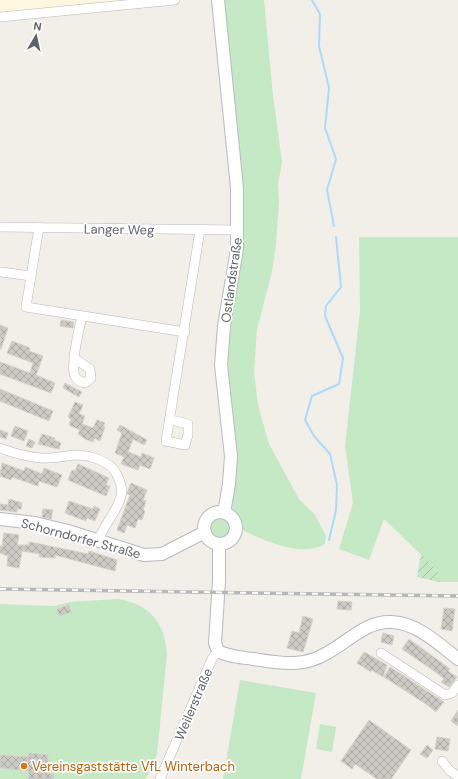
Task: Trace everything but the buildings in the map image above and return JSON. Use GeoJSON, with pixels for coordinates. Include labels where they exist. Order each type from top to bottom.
{"type":"FeatureCollection","features":[{"type":"Feature","properties":{"kind":"street"},"geometry":{"type":"LineString","coordinates":[[0,17],[175,0]]}},
{"type":"Feature","properties":{"kind":"street","name":"Ostlandstraße"},"geometry":{"type":"LineString","coordinates":[[218,0],[238,188],[238,230],[234,271],[224,326],[221,365],[231,456],[229,484],[224,513]]}},
{"type":"Feature","properties":{"kind":"street","name":"Langer Weg"},"geometry":{"type":"LineString","coordinates":[[0,227],[238,230]]}},
{"type":"Feature","properties":{"kind":"street"},"geometry":{"type":"LineString","coordinates":[[39,227],[26,307],[184,332]]}},
{"type":"Feature","properties":{"kind":"street"},"geometry":{"type":"LineString","coordinates":[[171,420],[200,230]]}},
{"type":"Feature","properties":{"kind":"street"},"geometry":{"type":"LineString","coordinates":[[1,272],[31,276]]}},
{"type":"Feature","properties":{"kind":"street"},"geometry":{"type":"LineString","coordinates":[[74,358],[82,316]]}},
{"type":"Feature","properties":{"kind":"street"},"geometry":{"type":"LineString","coordinates":[[0,448],[12,453],[43,458],[57,458],[76,455],[94,458],[114,469],[120,480],[122,495],[102,530],[98,542]]}},
{"type":"Feature","properties":{"kind":"street"},"geometry":{"type":"LineString","coordinates":[[218,512],[224,513],[233,518],[236,528],[233,538],[219,544],[210,540],[205,532],[206,522],[209,517],[218,512]]}},
{"type":"Feature","properties":{"kind":"street","name":"Schorndorfer Straße"},"geometry":{"type":"LineString","coordinates":[[0,519],[68,531],[98,542],[144,555],[162,554],[205,532]]}},
{"type":"Feature","properties":{"kind":"street"},"geometry":{"type":"LineString","coordinates":[[219,544],[216,643],[218,651],[229,656],[287,664],[301,664],[326,654],[371,625],[392,622],[412,626],[458,659]]}},
{"type":"Feature","properties":{"kind":"street","name":"Weilerstraße"},"geometry":{"type":"LineString","coordinates":[[160,779],[212,659],[218,651]]}},
{"type":"Feature","properties":{"kind":"street"},"geometry":{"type":"LineString","coordinates":[[381,653],[445,695],[452,693],[458,685]]}},
{"type":"Feature","properties":{"kind":"street"},"geometry":{"type":"LineString","coordinates":[[442,761],[450,771],[458,776]]}},
{"type":"Feature","properties":{"kind":"shaded area"},"geometry":{"type":"Polygon","coordinates":[[[0,0],[128,0],[0,13],[0,0]]]}},
{"type":"Feature","properties":{"kind":"green space"},"geometry":{"type":"Polygon","coordinates":[[[225,0],[264,0],[273,96],[282,162],[278,184],[279,202],[276,244],[272,272],[257,329],[254,372],[258,405],[269,444],[299,499],[315,515],[326,536],[325,544],[316,548],[295,549],[273,543],[244,531],[232,506],[236,450],[234,425],[227,380],[226,348],[239,155],[225,0]]]}},
{"type":"Feature","properties":{"kind":"green space"},"geometry":{"type":"Polygon","coordinates":[[[359,237],[458,237],[458,582],[439,582],[440,573],[384,519],[369,560],[339,549],[353,503],[345,446],[360,311],[359,237]]]}},
{"type":"Feature","properties":{"kind":"green space"},"geometry":{"type":"Polygon","coordinates":[[[220,517],[228,520],[231,528],[228,536],[220,539],[212,536],[209,528],[212,520],[220,517]]]}},
{"type":"Feature","properties":{"kind":"green space"},"geometry":{"type":"Polygon","coordinates":[[[421,554],[441,574],[439,582],[417,577],[421,554]]]}},
{"type":"Feature","properties":{"kind":"green space"},"geometry":{"type":"Polygon","coordinates":[[[118,599],[129,601],[147,610],[159,624],[166,643],[167,654],[157,754],[152,769],[145,779],[0,779],[0,604],[55,606],[70,602],[118,599]]]}},
{"type":"Feature","properties":{"kind":"green space"},"geometry":{"type":"Polygon","coordinates":[[[240,680],[316,693],[301,779],[223,779],[240,680]]]}},
{"type":"Feature","properties":{"kind":"green space"},"geometry":{"type":"Polygon","coordinates":[[[320,724],[336,727],[332,752],[316,749],[320,724]]]}},
{"type":"Feature","properties":{"kind":"waterway"},"geometry":{"type":"LineString","coordinates":[[312,0],[320,14],[319,46],[329,88],[325,128],[336,159],[327,190],[334,226]]}},
{"type":"Feature","properties":{"kind":"waterway"},"geometry":{"type":"LineString","coordinates":[[329,540],[336,510],[337,485],[330,454],[314,436],[305,420],[312,396],[339,384],[343,358],[325,316],[326,306],[341,287],[336,237]]}},
{"type":"Feature","properties":{"kind":"railway"},"geometry":{"type":"LineString","coordinates":[[0,589],[458,596]]}},
{"type":"Feature","properties":{"kind":"place","name":"Vereinsgaststätte VfL Winterbach"},"geometry":{"type":"Point","coordinates":[24,766]}}]}
